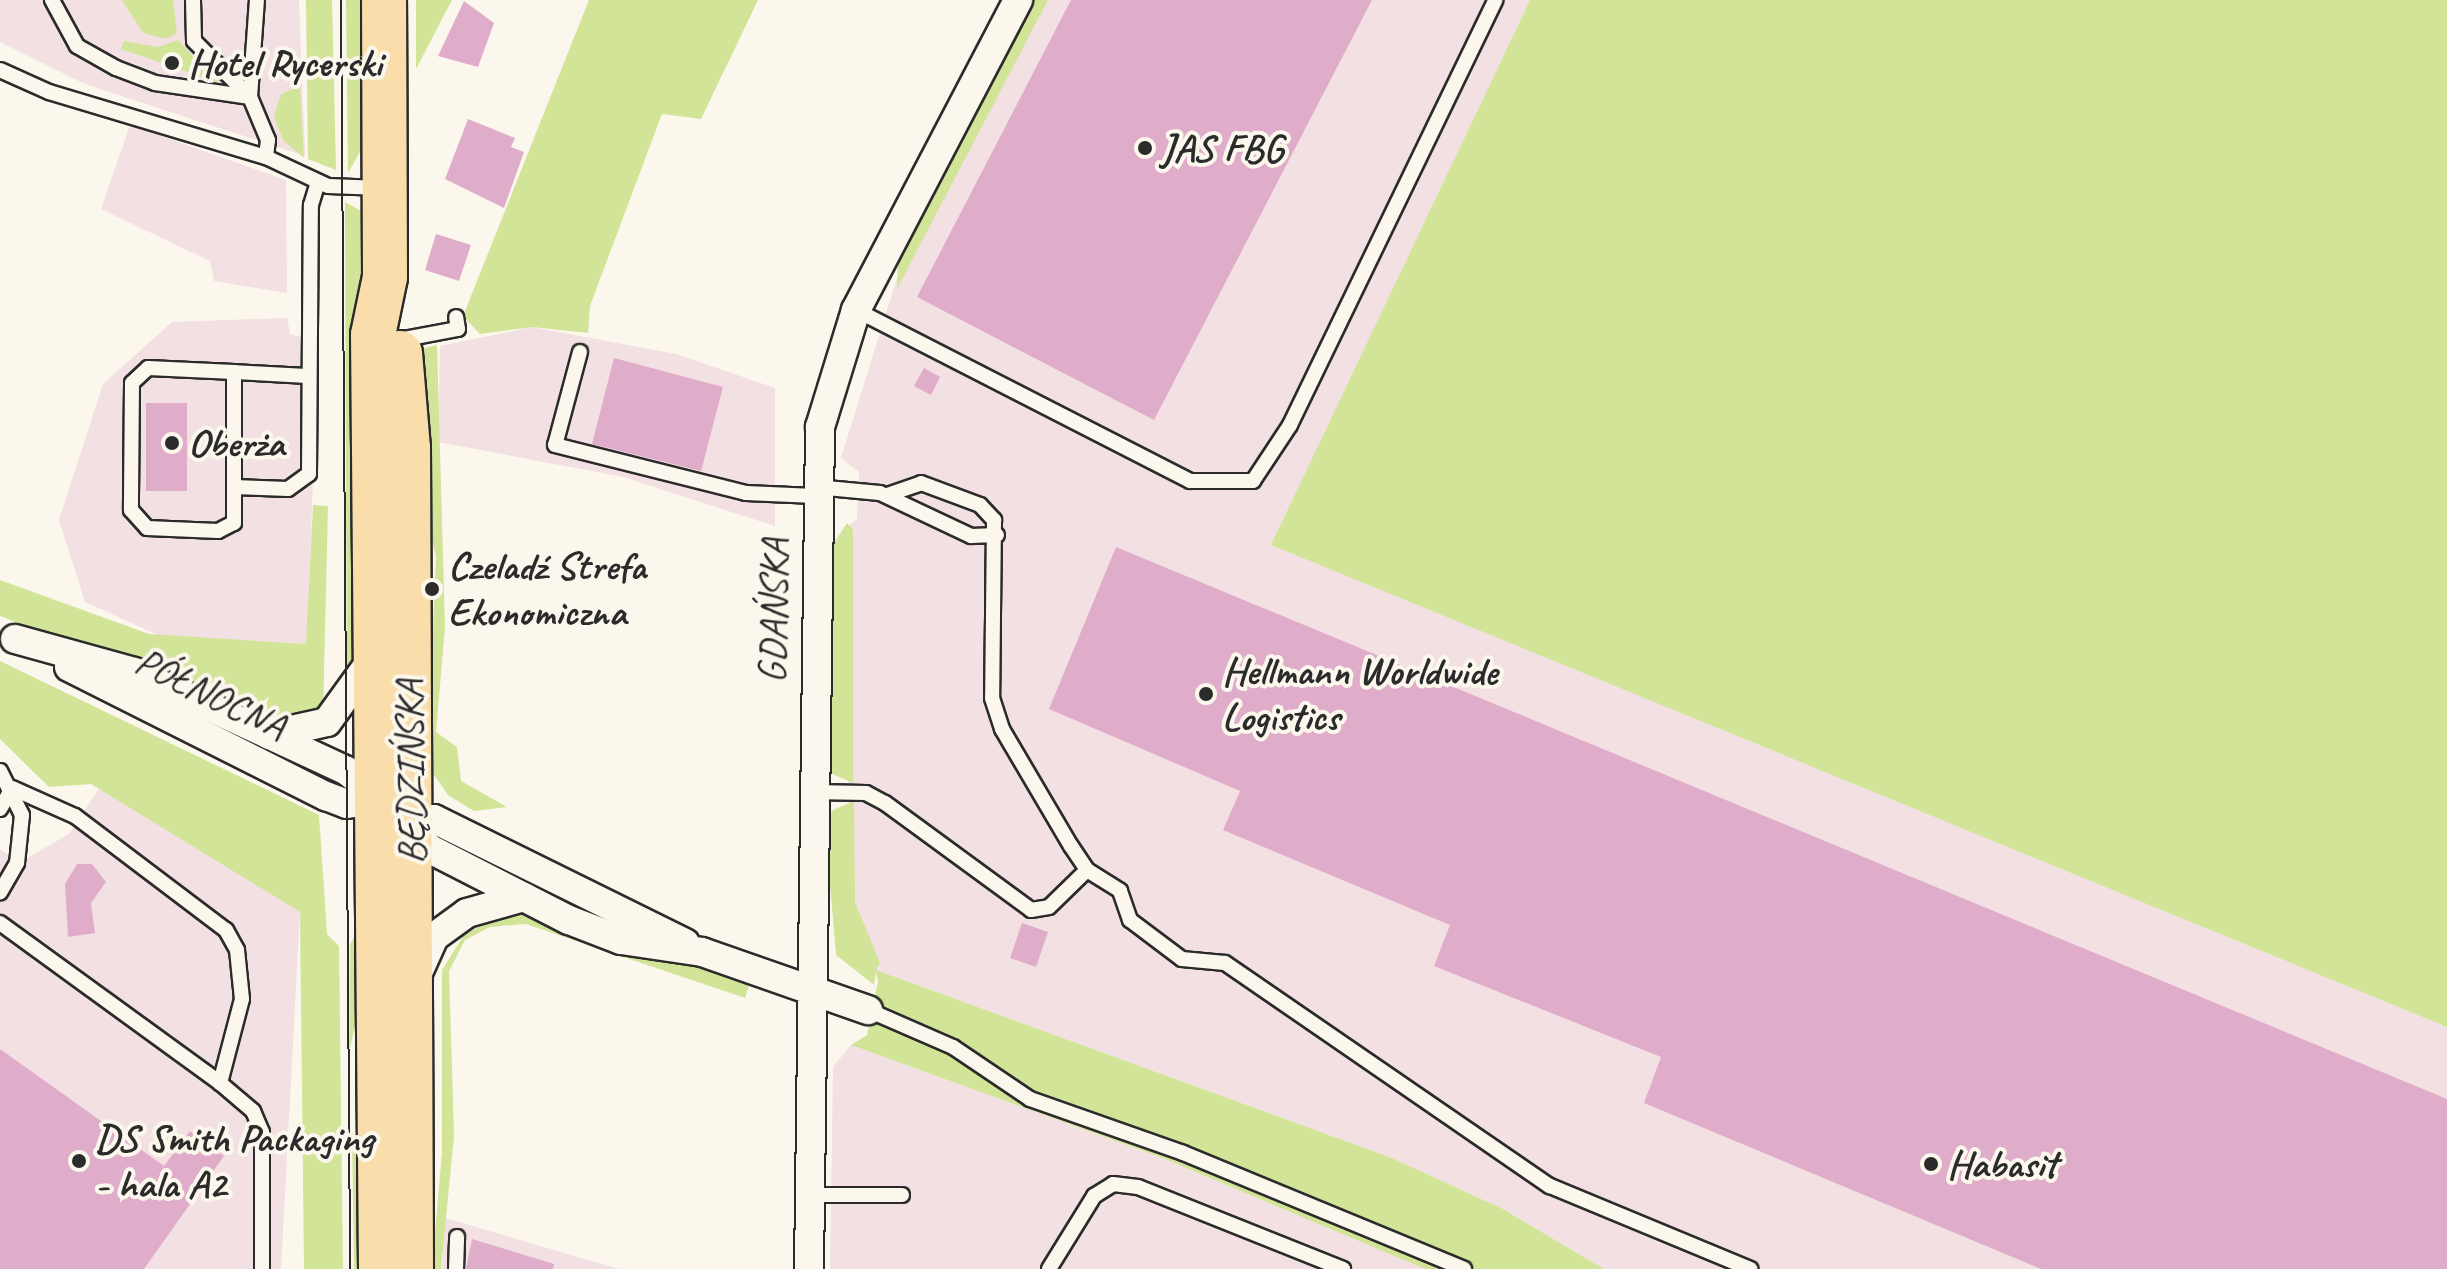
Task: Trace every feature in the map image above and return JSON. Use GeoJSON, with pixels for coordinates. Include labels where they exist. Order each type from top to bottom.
{"type":"FeatureCollection","features":[{"type":"Feature","properties":{"kind":"main road","name":"BĘDZIŃSKA"},"geometry":{"type":"LineString","coordinates":[[384,0],[385,277],[373,335],[375,650],[413,987],[411,1269]]}},
{"type":"Feature","properties":{"kind":"main road","name":"BĘDZIŃSKA"},"geometry":{"type":"LineString","coordinates":[[381,1269],[393,812],[408,448],[399,340],[385,277]]}},
{"type":"Feature","properties":{"kind":"street","name":"GDAŃSKA"},"geometry":{"type":"LineString","coordinates":[[809,1269],[815,491],[826,401],[856,310],[1018,0]]}},
{"type":"Feature","properties":{"kind":"street","name":"PÓŁNOCNA"},"geometry":{"type":"LineString","coordinates":[[7,636],[326,796],[347,804],[434,819],[702,952],[868,1010]]}},
{"type":"Feature","properties":{"kind":"street","name":"PÓŁNOCNA"},"geometry":{"type":"LineString","coordinates":[[7,636],[134,672],[347,771],[428,848],[524,897],[621,940],[702,952]]}},
{"type":"Feature","properties":{"kind":"street"},"geometry":{"type":"LineString","coordinates":[[269,735],[327,722],[364,679],[375,650]]}},
{"type":"Feature","properties":{"kind":"street"},"geometry":{"type":"LineString","coordinates":[[413,987],[434,937],[467,913],[524,897]]}},
{"type":"Feature","properties":{"kind":"lane"},"geometry":{"type":"LineString","coordinates":[[52,0],[77,46],[116,68],[155,83],[250,97]]}},
{"type":"Feature","properties":{"kind":"lane"},"geometry":{"type":"LineString","coordinates":[[193,0],[194,41],[250,97],[268,140],[266,157]]}},
{"type":"Feature","properties":{"kind":"lane"},"geometry":{"type":"LineString","coordinates":[[250,97],[257,0]]}},
{"type":"Feature","properties":{"kind":"lane"},"geometry":{"type":"LineString","coordinates":[[856,310],[1190,481],[1253,481],[1290,425],[1495,0]]}},
{"type":"Feature","properties":{"kind":"lane"},"geometry":{"type":"LineString","coordinates":[[0,70],[49,92],[266,157],[318,182],[386,188]]}},
{"type":"Feature","properties":{"kind":"lane"},"geometry":{"type":"LineString","coordinates":[[234,487],[288,489],[309,474],[311,205],[318,182]]}},
{"type":"Feature","properties":{"kind":"lane"},"geometry":{"type":"LineString","coordinates":[[399,340],[458,329],[456,317]]}},
{"type":"Feature","properties":{"kind":"lane"},"geometry":{"type":"LineString","coordinates":[[580,352],[555,445],[746,493],[815,491],[887,495],[921,483],[980,505],[997,535],[992,698],[1002,729],[1087,870],[1120,891],[1130,920],[1182,959],[1225,963],[1550,1186],[1750,1269]]}},
{"type":"Feature","properties":{"kind":"lane"},"geometry":{"type":"LineString","coordinates":[[234,372],[234,523],[218,531],[147,528],[131,510],[132,383],[148,368],[234,372],[309,376]]}},
{"type":"Feature","properties":{"kind":"lane"},"geometry":{"type":"LineString","coordinates":[[887,495],[910,513],[971,536],[997,535]]}},
{"type":"Feature","properties":{"kind":"lane"},"geometry":{"type":"LineString","coordinates":[[0,771],[12,788],[22,815],[17,863],[0,892]]}},
{"type":"Feature","properties":{"kind":"lane"},"geometry":{"type":"LineString","coordinates":[[0,809],[12,788]]}},
{"type":"Feature","properties":{"kind":"lane"},"geometry":{"type":"LineString","coordinates":[[12,788],[75,816],[226,930],[244,973],[220,1083]]}},
{"type":"Feature","properties":{"kind":"lane"},"geometry":{"type":"LineString","coordinates":[[811,792],[866,793],[885,803],[1031,910],[1049,907],[1087,870]]}},
{"type":"Feature","properties":{"kind":"lane"},"geometry":{"type":"LineString","coordinates":[[0,923],[220,1083],[253,1111],[262,1132],[262,1269]]}},
{"type":"Feature","properties":{"kind":"lane"},"geometry":{"type":"LineString","coordinates":[[868,1010],[953,1047],[1030,1099],[1183,1153],[1464,1269]]}},
{"type":"Feature","properties":{"kind":"lane"},"geometry":{"type":"LineString","coordinates":[[1049,1269],[1094,1196],[1113,1184],[1153,1192],[1343,1269]]}},
{"type":"Feature","properties":{"kind":"lane"},"geometry":{"type":"LineString","coordinates":[[808,1195],[902,1195]]}},
{"type":"Feature","properties":{"kind":"lane"},"geometry":{"type":"LineString","coordinates":[[456,1269],[457,1237]]}},
{"type":"Feature","properties":{"kind":"shaded area","name":"Hotel Rycerski"},"geometry":{"type":"Polygon","coordinates":[[[0,0],[299,0],[305,156],[85,84],[0,42],[0,0]]]}},
{"type":"Feature","properties":{"kind":"shaded area"},"geometry":{"type":"Polygon","coordinates":[[[1041,0],[1530,0],[1272,545],[2447,1027],[2447,1269],[1604,1269],[1503,1209],[1392,1158],[876,970],[850,908],[845,529],[857,519],[859,472],[841,458],[896,281],[1041,0]]]}},
{"type":"Feature","properties":{"kind":"shaded area"},"geometry":{"type":"Polygon","coordinates":[[[130,125],[286,180],[287,293],[214,281],[210,261],[101,209],[130,125]]]}},
{"type":"Feature","properties":{"kind":"shaded area"},"geometry":{"type":"Polygon","coordinates":[[[287,318],[290,334],[318,341],[307,644],[158,635],[85,602],[59,520],[103,384],[172,322],[287,318]]]}},
{"type":"Feature","properties":{"kind":"shaded area"},"geometry":{"type":"Polygon","coordinates":[[[532,327],[676,354],[775,388],[775,526],[623,477],[438,442],[440,346],[532,327]]]}},
{"type":"Feature","properties":{"kind":"shaded area"},"geometry":{"type":"Polygon","coordinates":[[[102,784],[300,912],[281,1269],[0,1269],[0,849],[18,863],[69,834],[102,784]]]}},
{"type":"Feature","properties":{"kind":"shaded area"},"geometry":{"type":"Polygon","coordinates":[[[851,1045],[1160,1157],[1425,1269],[830,1269],[833,1067],[851,1045]]]}},
{"type":"Feature","properties":{"kind":"shaded area"},"geometry":{"type":"Polygon","coordinates":[[[445,1218],[619,1269],[442,1269],[445,1218]]]}},
{"type":"Feature","properties":{"kind":"green space"},"geometry":{"type":"Polygon","coordinates":[[[122,0],[173,0],[177,33],[166,39],[143,33],[122,0]]]}},
{"type":"Feature","properties":{"kind":"green space"},"geometry":{"type":"Polygon","coordinates":[[[306,0],[332,0],[336,170],[308,159],[306,0]]]}},
{"type":"Feature","properties":{"kind":"green space"},"geometry":{"type":"Polygon","coordinates":[[[346,0],[360,0],[361,150],[348,173],[346,0]]]}},
{"type":"Feature","properties":{"kind":"green space"},"geometry":{"type":"Polygon","coordinates":[[[416,0],[452,0],[416,69],[416,0]]]}},
{"type":"Feature","properties":{"kind":"green space"},"geometry":{"type":"Polygon","coordinates":[[[589,0],[758,0],[701,119],[662,114],[590,306],[588,333],[532,327],[480,334],[463,316],[589,0]]]}},
{"type":"Feature","properties":{"kind":"green space"},"geometry":{"type":"Polygon","coordinates":[[[1033,0],[1048,0],[897,289],[898,259],[1033,0]]]}},
{"type":"Feature","properties":{"kind":"green space"},"geometry":{"type":"Polygon","coordinates":[[[1530,0],[2447,0],[2447,1027],[1271,545],[1530,0]]]}},
{"type":"Feature","properties":{"kind":"green space"},"geometry":{"type":"Polygon","coordinates":[[[178,40],[220,83],[121,49],[124,41],[158,47],[178,40]]]}},
{"type":"Feature","properties":{"kind":"green space"},"geometry":{"type":"Polygon","coordinates":[[[300,86],[304,158],[283,140],[274,116],[281,94],[300,86]]]}},
{"type":"Feature","properties":{"kind":"green space"},"geometry":{"type":"Polygon","coordinates":[[[345,202],[361,211],[364,299],[356,659],[347,686],[345,202]]]}},
{"type":"Feature","properties":{"kind":"green space"},"geometry":{"type":"Polygon","coordinates":[[[437,345],[445,627],[436,732],[457,747],[461,781],[507,807],[474,811],[448,795],[432,772],[428,746],[436,556],[427,522],[417,350],[437,345]]]}},
{"type":"Feature","properties":{"kind":"green space"},"geometry":{"type":"Polygon","coordinates":[[[313,505],[328,506],[323,712],[282,720],[249,712],[0,616],[0,580],[149,634],[306,644],[313,505]]]}},
{"type":"Feature","properties":{"kind":"green space"},"geometry":{"type":"Polygon","coordinates":[[[847,523],[853,530],[853,783],[828,772],[826,555],[847,523]]]}},
{"type":"Feature","properties":{"kind":"green space"},"geometry":{"type":"Polygon","coordinates":[[[0,661],[319,815],[327,934],[339,946],[343,1269],[304,1269],[300,912],[91,784],[49,787],[0,739],[0,661]]]}},
{"type":"Feature","properties":{"kind":"green space"},"geometry":{"type":"Polygon","coordinates":[[[854,801],[855,902],[880,963],[876,970],[1392,1158],[1503,1209],[1604,1269],[1425,1269],[1160,1157],[851,1045],[867,1035],[878,981],[876,972],[874,985],[836,955],[825,825],[833,810],[854,801]]]}},
{"type":"Feature","properties":{"kind":"green space"},"geometry":{"type":"Polygon","coordinates":[[[535,914],[750,982],[745,998],[526,924],[490,927],[465,940],[449,971],[454,1136],[441,1269],[432,1269],[442,1152],[442,970],[464,935],[486,923],[485,917],[535,914]]]}},
{"type":"Feature","properties":{"kind":"green space"},"geometry":{"type":"Polygon","coordinates":[[[354,937],[362,993],[349,1053],[350,945],[354,937]]]}},
{"type":"Feature","properties":{"kind":"green space"},"geometry":{"type":"Polygon","coordinates":[[[352,1131],[358,1161],[361,1269],[354,1269],[352,1131]]]}},
{"type":"Feature","properties":{"kind":"building","name":"JAS FBG"},"geometry":{"type":"Polygon","coordinates":[[[1071,0],[1372,0],[1154,420],[917,297],[1071,0]]]}},
{"type":"Feature","properties":{"kind":"building"},"geometry":{"type":"Polygon","coordinates":[[[464,1],[494,23],[478,67],[438,56],[464,1]]]}},
{"type":"Feature","properties":{"kind":"building"},"geometry":{"type":"Polygon","coordinates":[[[468,119],[515,138],[511,147],[524,152],[504,208],[445,179],[468,119]]]}},
{"type":"Feature","properties":{"kind":"building"},"geometry":{"type":"Polygon","coordinates":[[[436,234],[471,245],[459,281],[425,270],[436,234]]]}},
{"type":"Feature","properties":{"kind":"building"},"geometry":{"type":"Polygon","coordinates":[[[614,358],[723,387],[701,471],[592,444],[614,358]]]}},
{"type":"Feature","properties":{"kind":"building"},"geometry":{"type":"Polygon","coordinates":[[[924,368],[940,377],[931,395],[914,386],[924,368]]]}},
{"type":"Feature","properties":{"kind":"building"},"geometry":{"type":"Polygon","coordinates":[[[146,403],[187,403],[187,491],[146,491],[146,403]]]}},
{"type":"Feature","properties":{"kind":"building"},"geometry":{"type":"Polygon","coordinates":[[[1116,547],[2447,1099],[2447,1269],[2041,1269],[1644,1103],[1661,1057],[1434,966],[1450,925],[1223,830],[1240,791],[1049,709],[1116,547]]]}},
{"type":"Feature","properties":{"kind":"building"},"geometry":{"type":"Polygon","coordinates":[[[77,864],[92,864],[106,882],[91,903],[95,933],[68,937],[65,884],[77,864]]]}},
{"type":"Feature","properties":{"kind":"building"},"geometry":{"type":"Polygon","coordinates":[[[1022,923],[1048,932],[1036,967],[1010,958],[1022,923]]]}},
{"type":"Feature","properties":{"kind":"building","name":"DS Smith Packaging - hala A2"},"geometry":{"type":"Polygon","coordinates":[[[0,1049],[164,1166],[190,1131],[224,1156],[144,1269],[0,1269],[0,1049]]]}},
{"type":"Feature","properties":{"kind":"building"},"geometry":{"type":"Polygon","coordinates":[[[472,1239],[554,1264],[553,1269],[466,1269],[472,1239]]]}},
{"type":"Feature","properties":{"kind":"tram line"},"geometry":{"type":"LineString","coordinates":[[341,0],[350,1269]]}},
{"type":"Feature","properties":{"kind":"place","name":"Hotel Rycerski"},"geometry":{"type":"Point","coordinates":[172,63]}},
{"type":"Feature","properties":{"kind":"place","name":"JAS FBG"},"geometry":{"type":"Point","coordinates":[1145,148]}},
{"type":"Feature","properties":{"kind":"place","name":"Oberża"},"geometry":{"type":"Point","coordinates":[172,443]}},
{"type":"Feature","properties":{"kind":"place","name":"Czeladź Strefa Ekonomiczna"},"geometry":{"type":"Point","coordinates":[432,589]}},
{"type":"Feature","properties":{"kind":"place","name":"Hellmann Worldwide Logistics"},"geometry":{"type":"Point","coordinates":[1206,694]}},
{"type":"Feature","properties":{"kind":"place","name":"DS Smith Packaging - hala A2"},"geometry":{"type":"Point","coordinates":[79,1161]}},
{"type":"Feature","properties":{"kind":"place","name":"Habasit"},"geometry":{"type":"Point","coordinates":[1931,1164]}}]}
